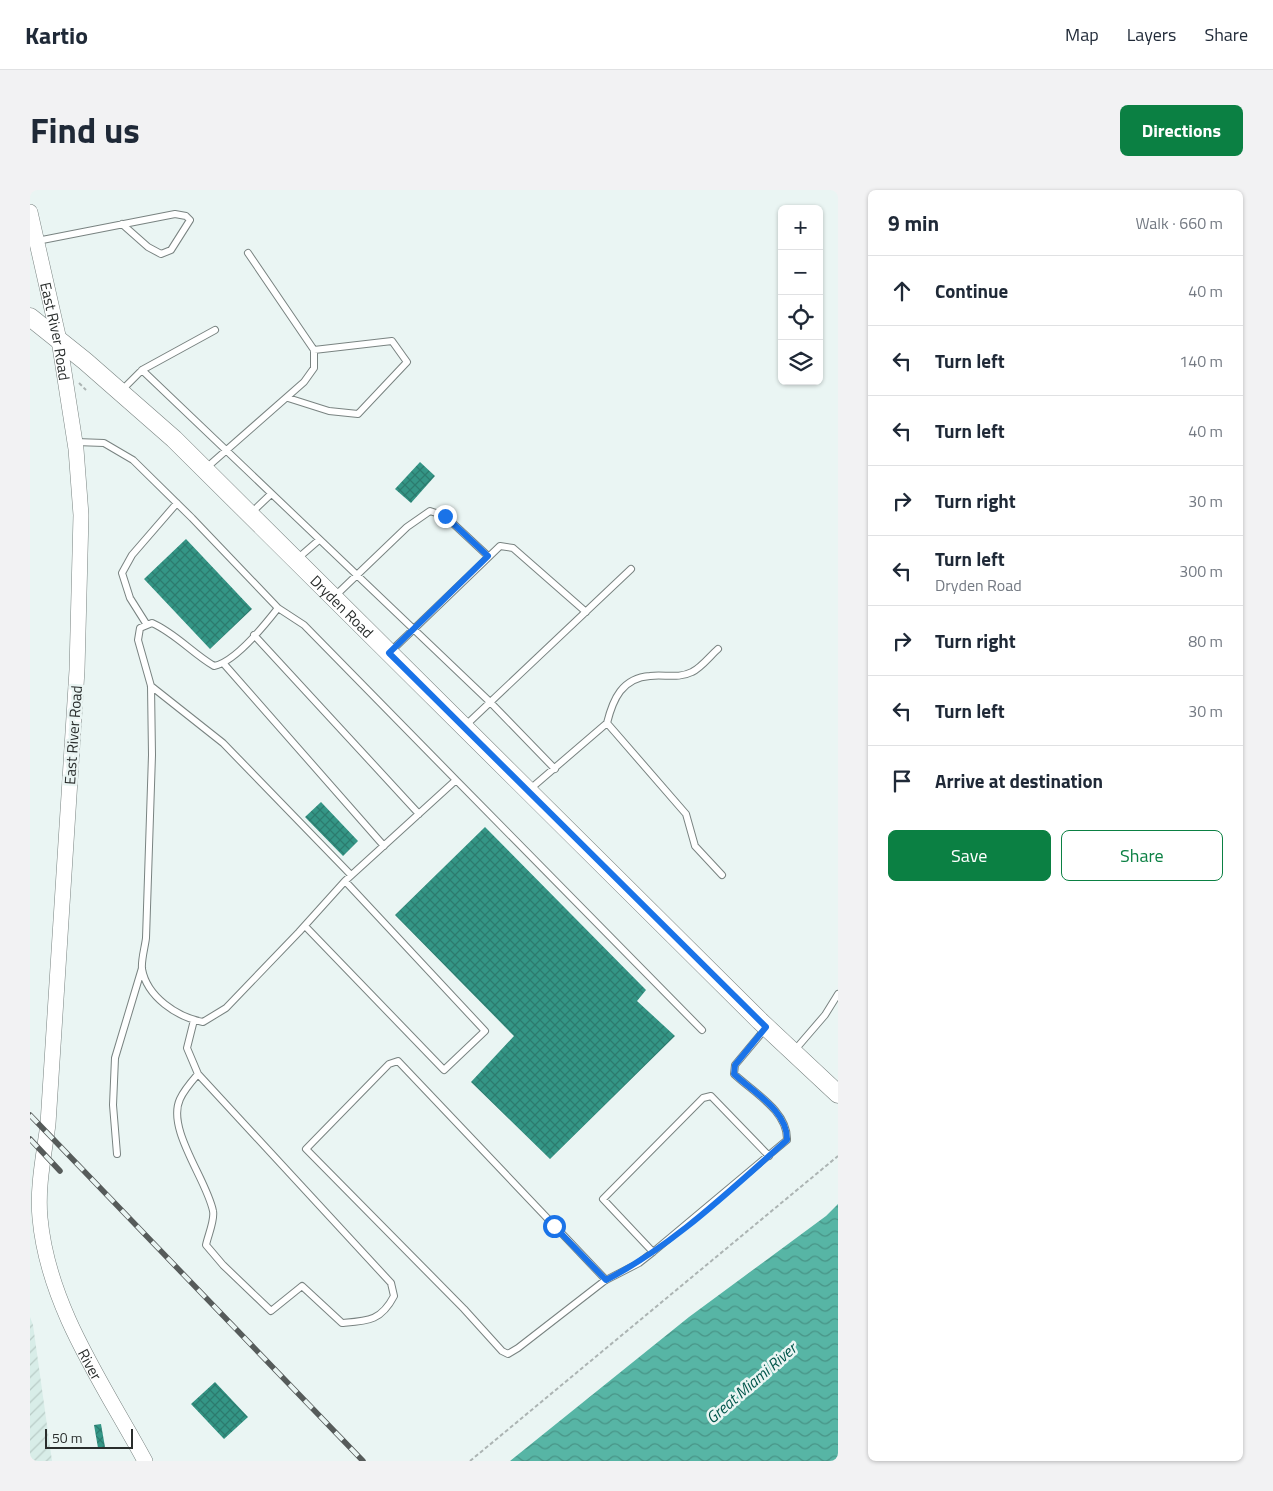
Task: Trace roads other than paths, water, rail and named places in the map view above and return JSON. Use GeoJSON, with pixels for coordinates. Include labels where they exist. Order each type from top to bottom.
{"type":"FeatureCollection","features":[{"type":"Feature","properties":{"kind":"main road","name":"Dryden Road"},"geometry":{"type":"LineString","coordinates":[[30,317],[174,439],[766,1027],[838,1094]]}},
{"type":"Feature","properties":{"kind":"street","name":"East River Road"},"geometry":{"type":"LineString","coordinates":[[30,212],[59,340],[74,442],[81,515],[78,661],[48,1124],[35,1192],[47,1260]]}},
{"type":"Feature","properties":{"kind":"street","name":"River"},"geometry":{"type":"LineString","coordinates":[[47,1260],[70,1322],[145,1461]]}},
{"type":"Feature","properties":{"kind":"lane"},"geometry":{"type":"LineString","coordinates":[[36,241],[122,224],[175,214],[186,216],[190,220],[170,250],[161,254],[148,247],[122,224]]}},
{"type":"Feature","properties":{"kind":"lane"},"geometry":{"type":"LineString","coordinates":[[204,470],[288,398],[304,382],[314,368],[314,350],[248,253]]}},
{"type":"Feature","properties":{"kind":"lane"},"geometry":{"type":"LineString","coordinates":[[120,392],[142,370],[215,330]]}},
{"type":"Feature","properties":{"kind":"lane"},"geometry":{"type":"LineString","coordinates":[[288,398],[330,411],[358,414],[407,362],[392,341],[314,350]]}},
{"type":"Feature","properties":{"kind":"lane"},"geometry":{"type":"LineString","coordinates":[[142,370],[490,702],[555,769]]}},
{"type":"Feature","properties":{"kind":"lane"},"geometry":{"type":"LineString","coordinates":[[74,442],[104,443],[133,460],[278,608],[304,625],[702,1030]]}},
{"type":"Feature","properties":{"kind":"lane"},"geometry":{"type":"LineString","coordinates":[[250,514],[271,494]]}},
{"type":"Feature","properties":{"kind":"lane"},"geometry":{"type":"LineString","coordinates":[[147,625],[130,598],[122,573],[132,555],[177,503]]}},
{"type":"Feature","properties":{"kind":"lane"},"geometry":{"type":"LineString","coordinates":[[333,597],[407,527],[430,512],[445,516],[488,556]]}},
{"type":"Feature","properties":{"kind":"lane"},"geometry":{"type":"LineString","coordinates":[[296,560],[319,540]]}},
{"type":"Feature","properties":{"kind":"lane"},"geometry":{"type":"LineString","coordinates":[[389,653],[500,546],[513,548],[586,612]]}},
{"type":"Feature","properties":{"kind":"lane"},"geometry":{"type":"LineString","coordinates":[[464,727],[631,569]]}},
{"type":"Feature","properties":{"kind":"lane"},"geometry":{"type":"LineString","coordinates":[[117,1154],[113,1105],[115,1058],[142,968],[146,938],[152,755],[151,686],[138,640],[140,628],[152,623],[166,629],[196,656],[214,666],[224,664],[278,608]]}},
{"type":"Feature","properties":{"kind":"lane"},"geometry":{"type":"LineString","coordinates":[[254,635],[419,814]]}},
{"type":"Feature","properties":{"kind":"lane"},"geometry":{"type":"LineString","coordinates":[[528,791],[608,723],[612,702],[619,691],[632,682],[649,676],[673,677],[692,672],[718,649]]}},
{"type":"Feature","properties":{"kind":"lane"},"geometry":{"type":"LineString","coordinates":[[224,664],[384,846]]}},
{"type":"Feature","properties":{"kind":"lane"},"geometry":{"type":"LineString","coordinates":[[151,686],[223,743],[351,875]]}},
{"type":"Feature","properties":{"kind":"lane"},"geometry":{"type":"LineString","coordinates":[[608,723],[686,814],[695,846],[722,874]]}},
{"type":"Feature","properties":{"kind":"lane"},"geometry":{"type":"LineString","coordinates":[[142,968],[147,982],[159,998],[177,1014],[203,1022],[226,1008],[305,926],[344,881],[456,780]]}},
{"type":"Feature","properties":{"kind":"lane"},"geometry":{"type":"LineString","coordinates":[[305,926],[444,1070],[486,1031],[344,881]]}},
{"type":"Feature","properties":{"kind":"lane"},"geometry":{"type":"LineString","coordinates":[[793,1052],[825,1015],[838,994]]}},
{"type":"Feature","properties":{"kind":"lane"},"geometry":{"type":"LineString","coordinates":[[194,1020],[187,1048],[198,1074],[391,1283],[394,1296],[386,1310],[369,1321],[342,1322],[302,1286],[271,1311],[223,1265],[206,1244],[214,1213],[183,1140],[177,1119],[179,1100],[198,1074]]}},
{"type":"Feature","properties":{"kind":"lane"},"geometry":{"type":"LineString","coordinates":[[606,1280],[398,1060],[389,1064],[306,1149],[464,1309],[502,1351],[508,1354],[606,1280],[639,1263],[654,1252],[787,1140],[788,1130],[780,1117],[756,1092],[734,1074],[735,1065],[766,1027]]}},
{"type":"Feature","properties":{"kind":"lane"},"geometry":{"type":"LineString","coordinates":[[654,1252],[602,1199],[703,1098],[711,1096],[769,1156]]}},
{"type":"Feature","properties":{"kind":"water","name":"Great Miami River"},"geometry":{"type":"Polygon","coordinates":[[[838,1204],[838,1461],[510,1461],[689,1317],[826,1216],[838,1204]]]}},
{"type":"Feature","properties":{"kind":"railway"},"geometry":{"type":"LineString","coordinates":[[30,1115],[363,1461]]}},
{"type":"Feature","properties":{"kind":"railway"},"geometry":{"type":"LineString","coordinates":[[30,1139],[60,1171]]}}]}
